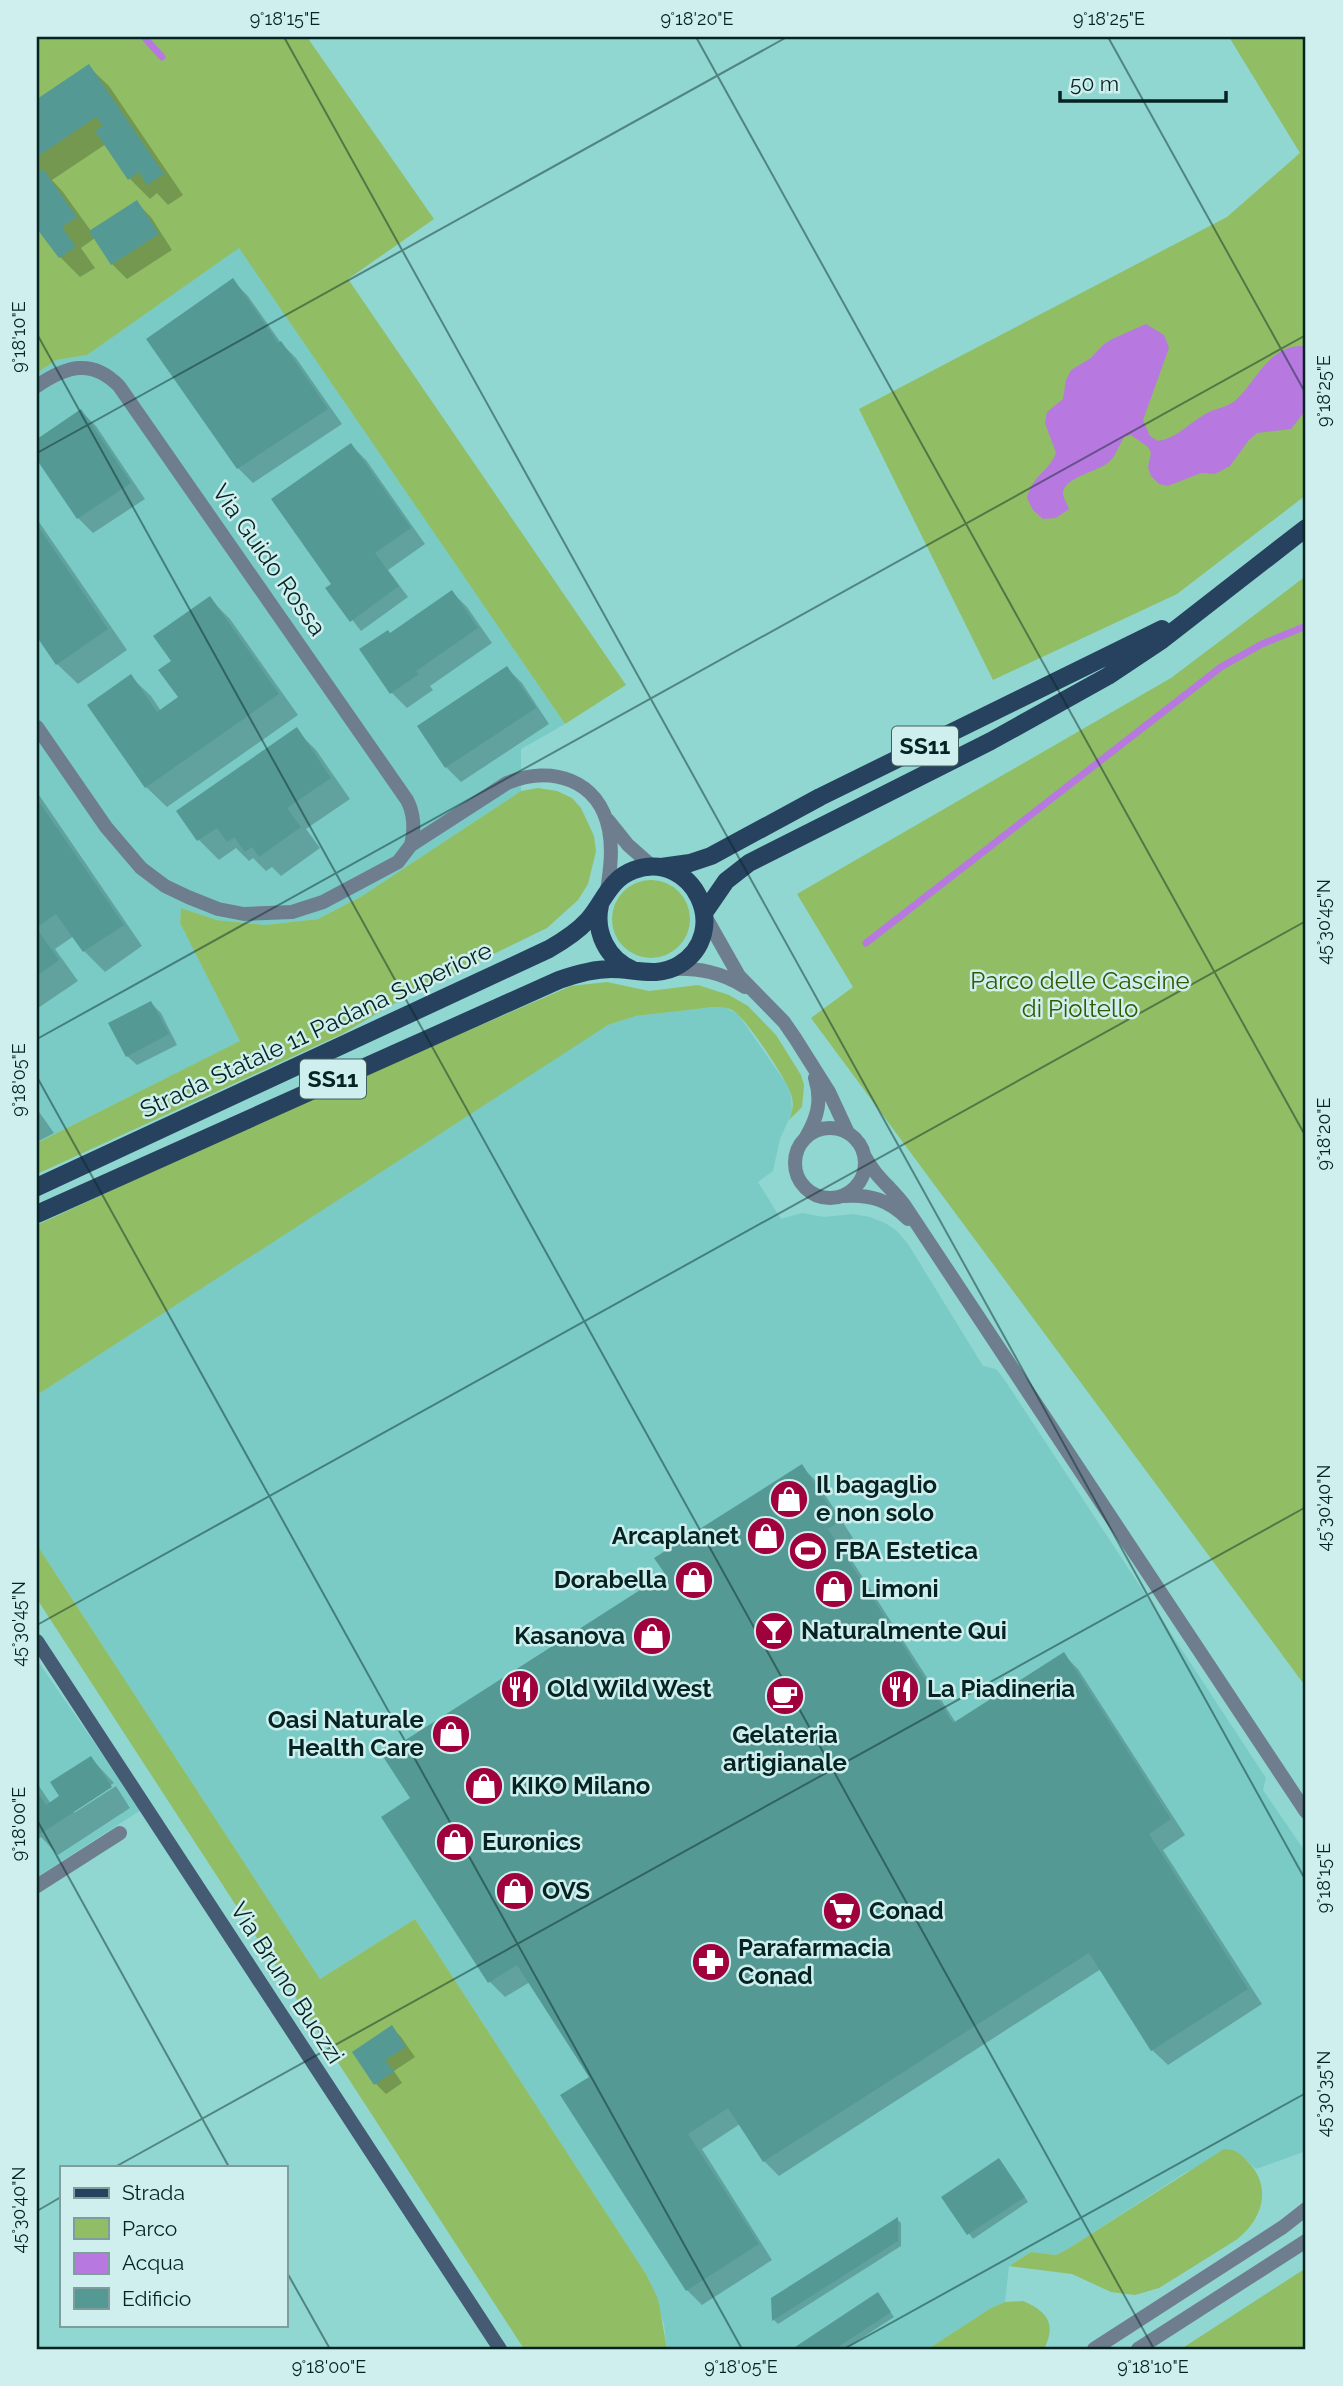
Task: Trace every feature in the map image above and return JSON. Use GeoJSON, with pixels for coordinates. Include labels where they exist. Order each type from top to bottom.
{"type":"FeatureCollection","features":[{"type":"Feature","properties":{"kind":"main road","name":"Strada Statale 11 Padana Superiore"},"geometry":{"type":"LineString","coordinates":[[37,1214],[559,980],[593,971],[654,973],[671,969],[686,960],[697,947],[704,930],[704,914],[726,881],[750,863],[1046,711],[1129,662],[1306,528]]}},
{"type":"Feature","properties":{"kind":"main road","name":"Strada Statale 11 Padana Superiore"},"geometry":{"type":"LineString","coordinates":[[37,1186],[549,949],[582,927],[624,874],[641,868],[690,863],[711,856],[831,792],[1191,616]]}},
{"type":"Feature","properties":{"kind":"main road"},"geometry":{"type":"LineString","coordinates":[[655,867],[675,872],[689,882],[699,896],[704,914]]}},
{"type":"Feature","properties":{"kind":"main road"},"geometry":{"type":"LineString","coordinates":[[604,896],[599,927],[604,944],[621,963],[636,971]]}},
{"type":"Feature","properties":{"kind":"main road","name":"Via Bruno Buozzi"},"geometry":{"type":"LineString","coordinates":[[37,1641],[500,2349]]}},
{"type":"Feature","properties":{"kind":"street","name":"Via Guido Rossa"},"geometry":{"type":"LineString","coordinates":[[37,386],[65,370],[84,368],[102,371],[119,386],[407,800],[412,815],[411,845]]}},
{"type":"Feature","properties":{"kind":"street"},"geometry":{"type":"LineString","coordinates":[[37,727],[106,827],[133,860],[165,886],[218,909],[272,915],[312,907],[398,862],[411,845],[507,783],[524,776],[542,774],[574,781],[594,798],[623,840],[655,867]]}},
{"type":"Feature","properties":{"kind":"street"},"geometry":{"type":"LineString","coordinates":[[604,896],[611,845],[605,816]]}},
{"type":"Feature","properties":{"kind":"street"},"geometry":{"type":"LineString","coordinates":[[704,914],[733,967],[757,996],[784,1022],[806,1054],[829,1092],[848,1133],[855,1139],[876,1176],[898,1196],[1306,1812]]}},
{"type":"Feature","properties":{"kind":"street"},"geometry":{"type":"LineString","coordinates":[[671,969],[692,969],[719,974],[757,996]]}},
{"type":"Feature","properties":{"kind":"street"},"geometry":{"type":"LineString","coordinates":[[806,1054],[819,1095],[817,1116],[795,1157],[799,1180],[817,1195],[829,1198],[861,1195],[886,1202],[900,1211],[923,1235]]}},
{"type":"Feature","properties":{"kind":"street"},"geometry":{"type":"LineString","coordinates":[[806,1137],[827,1128],[848,1133]]}},
{"type":"Feature","properties":{"kind":"street"},"geometry":{"type":"LineString","coordinates":[[840,1196],[858,1184],[863,1175],[864,1155]]}},
{"type":"Feature","properties":{"kind":"street"},"geometry":{"type":"LineString","coordinates":[[37,1886],[120,1833]]}},
{"type":"Feature","properties":{"kind":"street"},"geometry":{"type":"LineString","coordinates":[[1094,2349],[1283,2227],[1306,2209]]}},
{"type":"Feature","properties":{"kind":"street"},"geometry":{"type":"LineString","coordinates":[[1138,2349],[1306,2241]]}},
{"type":"Feature","properties":{"kind":"shaded area"},"geometry":{"type":"Polygon","coordinates":[[[239,247],[565,724],[521,749],[521,791],[362,896],[318,919],[265,925],[217,920],[181,908],[180,923],[241,1041],[37,1143],[37,373],[56,360],[87,355],[239,247]]]}},
{"type":"Feature","properties":{"kind":"shaded area"},"geometry":{"type":"Polygon","coordinates":[[[724,1007],[738,1014],[788,1086],[791,1095],[792,1112],[780,1139],[773,1171],[758,1182],[781,1219],[802,1213],[824,1217],[853,1214],[870,1217],[897,1231],[908,1244],[983,1366],[996,1369],[1004,1379],[1266,1778],[1263,1790],[1306,1853],[1306,2151],[1256,2169],[1239,2153],[1186,2172],[1066,2250],[1056,2255],[1031,2252],[1009,2266],[1005,2302],[991,2308],[928,2349],[667,2349],[664,2324],[646,2274],[415,1919],[320,1979],[37,1545],[37,1395],[594,1032],[636,1016],[724,1007]]]}},
{"type":"Feature","properties":{"kind":"shaded area"},"geometry":{"type":"Polygon","coordinates":[[[37,1660],[141,1810],[37,1877],[37,1660]]]}},
{"type":"Feature","properties":{"kind":"green space"},"geometry":{"type":"Polygon","coordinates":[[[37,37],[307,37],[434,219],[348,279],[626,685],[565,724],[239,248],[87,355],[56,360],[37,373],[37,37]]]}},
{"type":"Feature","properties":{"kind":"green space"},"geometry":{"type":"Polygon","coordinates":[[[1229,37],[1306,37],[1306,495],[1177,594],[993,680],[859,409],[1227,217],[1300,153],[1229,37]]]}},
{"type":"Feature","properties":{"kind":"green space","name":"Parco delle Cascine di Pioltello"},"geometry":{"type":"Polygon","coordinates":[[[1306,576],[1306,1687],[811,1018],[853,987],[797,894],[1171,678],[1306,576]]]}},
{"type":"Feature","properties":{"kind":"green space"},"geometry":{"type":"Polygon","coordinates":[[[538,788],[557,791],[572,798],[581,808],[594,836],[596,851],[588,884],[578,900],[547,928],[409,995],[342,1034],[37,1174],[37,1143],[240,1041],[180,923],[181,908],[217,920],[265,925],[318,919],[362,896],[521,791],[538,788]]]}},
{"type":"Feature","properties":{"kind":"green space"},"geometry":{"type":"Polygon","coordinates":[[[651,880],[666,883],[683,897],[690,919],[687,934],[673,951],[651,958],[636,955],[619,941],[612,919],[615,904],[629,887],[651,880]]]}},
{"type":"Feature","properties":{"kind":"green space"},"geometry":{"type":"Polygon","coordinates":[[[607,982],[649,991],[698,985],[729,995],[748,1006],[776,1035],[801,1075],[804,1085],[802,1107],[789,1120],[793,1104],[788,1087],[756,1037],[730,1009],[714,1007],[636,1016],[608,1025],[37,1395],[37,1225],[283,1111],[571,986],[607,982]]]}},
{"type":"Feature","properties":{"kind":"green space"},"geometry":{"type":"Polygon","coordinates":[[[37,1545],[320,1979],[415,1919],[646,2274],[658,2299],[667,2349],[524,2349],[37,1599],[37,1545]]]}},
{"type":"Feature","properties":{"kind":"green space"},"geometry":{"type":"Polygon","coordinates":[[[1224,2149],[1240,2154],[1255,2171],[1262,2192],[1258,2213],[1253,2223],[1236,2240],[1159,2288],[1135,2295],[1111,2292],[1072,2274],[1009,2266],[1031,2252],[1056,2255],[1066,2250],[1224,2149]]]}},
{"type":"Feature","properties":{"kind":"green space"},"geometry":{"type":"Polygon","coordinates":[[[1306,2268],[1306,2349],[1181,2349],[1306,2268]]]}},
{"type":"Feature","properties":{"kind":"green space"},"geometry":{"type":"Polygon","coordinates":[[[1023,2301],[1038,2309],[1047,2319],[1050,2332],[1044,2349],[928,2349],[991,2308],[1005,2302],[1023,2301]]]}},
{"type":"Feature","properties":{"kind":"water"},"geometry":{"type":"Polygon","coordinates":[[[1146,324],[1164,335],[1169,348],[1143,420],[1150,436],[1158,441],[1172,436],[1209,412],[1235,401],[1273,357],[1292,347],[1303,346],[1306,350],[1306,410],[1291,429],[1257,433],[1230,466],[1215,474],[1201,473],[1168,486],[1159,484],[1151,476],[1148,467],[1151,453],[1148,447],[1131,435],[1124,437],[1109,462],[1075,479],[1065,488],[1063,495],[1069,509],[1056,518],[1043,519],[1033,510],[1027,498],[1036,479],[1049,466],[1056,453],[1045,423],[1047,412],[1063,399],[1066,380],[1071,370],[1091,358],[1112,339],[1146,324]]]}},
{"type":"Feature","properties":{"kind":"building"},"geometry":{"type":"Polygon","coordinates":[[[89,64],[164,174],[147,185],[139,172],[128,180],[95,131],[103,126],[96,117],[37,157],[37,99],[89,64]]]}},
{"type":"Feature","properties":{"kind":"building"},"geometry":{"type":"Polygon","coordinates":[[[43,169],[77,217],[62,227],[76,247],[59,258],[37,229],[37,174],[43,169]]]}},
{"type":"Feature","properties":{"kind":"building"},"geometry":{"type":"Polygon","coordinates":[[[137,200],[159,234],[111,265],[89,231],[137,200]]]}},
{"type":"Feature","properties":{"kind":"building"},"geometry":{"type":"Polygon","coordinates":[[[233,278],[328,409],[237,469],[146,339],[233,278]]]}},
{"type":"Feature","properties":{"kind":"building"},"geometry":{"type":"Polygon","coordinates":[[[81,409],[131,483],[77,519],[37,460],[37,439],[81,409]]]}},
{"type":"Feature","properties":{"kind":"building"},"geometry":{"type":"Polygon","coordinates":[[[351,443],[411,528],[375,553],[399,586],[350,622],[325,588],[331,584],[271,499],[351,443]]]}},
{"type":"Feature","properties":{"kind":"building"},"geometry":{"type":"Polygon","coordinates":[[[37,525],[108,629],[56,665],[37,637],[37,525]]]}},
{"type":"Feature","properties":{"kind":"building"},"geometry":{"type":"Polygon","coordinates":[[[452,590],[478,628],[416,671],[419,674],[390,694],[359,649],[388,630],[390,633],[452,590]]]}},
{"type":"Feature","properties":{"kind":"building"},"geometry":{"type":"Polygon","coordinates":[[[210,596],[279,694],[145,788],[87,705],[131,674],[157,712],[178,697],[158,670],[171,661],[153,636],[210,596]]]}},
{"type":"Feature","properties":{"kind":"building"},"geometry":{"type":"Polygon","coordinates":[[[507,666],[536,708],[445,768],[417,726],[507,666]]]}},
{"type":"Feature","properties":{"kind":"building"},"geometry":{"type":"Polygon","coordinates":[[[297,727],[331,778],[287,808],[301,827],[259,857],[252,847],[245,852],[234,837],[227,842],[217,828],[197,841],[176,811],[297,727]]]}},
{"type":"Feature","properties":{"kind":"building"},"geometry":{"type":"Polygon","coordinates":[[[37,799],[124,925],[83,952],[56,914],[37,927],[37,799]]]}},
{"type":"Feature","properties":{"kind":"building"},"geometry":{"type":"Polygon","coordinates":[[[37,929],[59,960],[37,976],[37,929]]]}},
{"type":"Feature","properties":{"kind":"building"},"geometry":{"type":"Polygon","coordinates":[[[151,1001],[169,1034],[126,1057],[108,1023],[151,1001]]]}},
{"type":"Feature","properties":{"kind":"building"},"geometry":{"type":"Polygon","coordinates":[[[802,1464],[839,1522],[828,1529],[953,1723],[1064,1652],[1171,1819],[1149,1834],[1248,1989],[1151,2051],[1089,1953],[763,2162],[728,2108],[688,2134],[759,2244],[686,2291],[560,2095],[589,2077],[517,1965],[488,1983],[381,1817],[410,1798],[382,1755],[665,1574],[654,1558],[802,1464]]]}},
{"type":"Feature","properties":{"kind":"building"},"geometry":{"type":"Polygon","coordinates":[[[91,1756],[112,1787],[37,1836],[37,1791],[46,1805],[59,1796],[50,1782],[91,1756]]]}},
{"type":"Feature","properties":{"kind":"building"},"geometry":{"type":"Polygon","coordinates":[[[392,2025],[406,2047],[385,2060],[394,2072],[374,2085],[352,2052],[392,2025]]]}},
{"type":"Feature","properties":{"kind":"building"},"geometry":{"type":"Polygon","coordinates":[[[999,2158],[1025,2197],[967,2235],[941,2197],[999,2158]]]}},
{"type":"Feature","properties":{"kind":"building"},"geometry":{"type":"Polygon","coordinates":[[[898,2217],[898,2241],[772,2321],[771,2298],[898,2217]]]}},
{"type":"Feature","properties":{"kind":"building"},"geometry":{"type":"Polygon","coordinates":[[[878,2292],[891,2312],[835,2349],[792,2349],[878,2292]]]}},
{"type":"Feature","properties":{"kind":"waterway"},"geometry":{"type":"LineString","coordinates":[[144,37],[162,57]]}},
{"type":"Feature","properties":{"kind":"waterway"},"geometry":{"type":"LineString","coordinates":[[866,943],[1221,667],[1262,644],[1306,626]]}},
{"type":"Feature","properties":{"kind":"place","name":"Il bagaglio e non solo"},"geometry":{"type":"Point","coordinates":[789,1499]}},
{"type":"Feature","properties":{"kind":"place","name":"Arcaplanet"},"geometry":{"type":"Point","coordinates":[766,1536]}},
{"type":"Feature","properties":{"kind":"place","name":"FBA Estetica"},"geometry":{"type":"Point","coordinates":[808,1551]}},
{"type":"Feature","properties":{"kind":"place","name":"Dorabella"},"geometry":{"type":"Point","coordinates":[694,1580]}},
{"type":"Feature","properties":{"kind":"place","name":"Limoni"},"geometry":{"type":"Point","coordinates":[834,1589]}},
{"type":"Feature","properties":{"kind":"place","name":"Naturalmente Qui"},"geometry":{"type":"Point","coordinates":[774,1631]}},
{"type":"Feature","properties":{"kind":"place","name":"Kasanova"},"geometry":{"type":"Point","coordinates":[652,1636]}},
{"type":"Feature","properties":{"kind":"place","name":"Old Wild West"},"geometry":{"type":"Point","coordinates":[520,1689]}},
{"type":"Feature","properties":{"kind":"place","name":"La Piadineria"},"geometry":{"type":"Point","coordinates":[900,1689]}},
{"type":"Feature","properties":{"kind":"place","name":"Gelateria artigianale"},"geometry":{"type":"Point","coordinates":[785,1696]}},
{"type":"Feature","properties":{"kind":"place","name":"Oasi Naturale Health Care"},"geometry":{"type":"Point","coordinates":[451,1734]}},
{"type":"Feature","properties":{"kind":"place","name":"KIKO Milano"},"geometry":{"type":"Point","coordinates":[484,1786]}},
{"type":"Feature","properties":{"kind":"place","name":"Euronics"},"geometry":{"type":"Point","coordinates":[455,1842]}},
{"type":"Feature","properties":{"kind":"place","name":"OVS"},"geometry":{"type":"Point","coordinates":[515,1891]}},
{"type":"Feature","properties":{"kind":"place","name":"Conad"},"geometry":{"type":"Point","coordinates":[842,1911]}},
{"type":"Feature","properties":{"kind":"place","name":"Parafarmacia Conad"},"geometry":{"type":"Point","coordinates":[711,1962]}}]}
